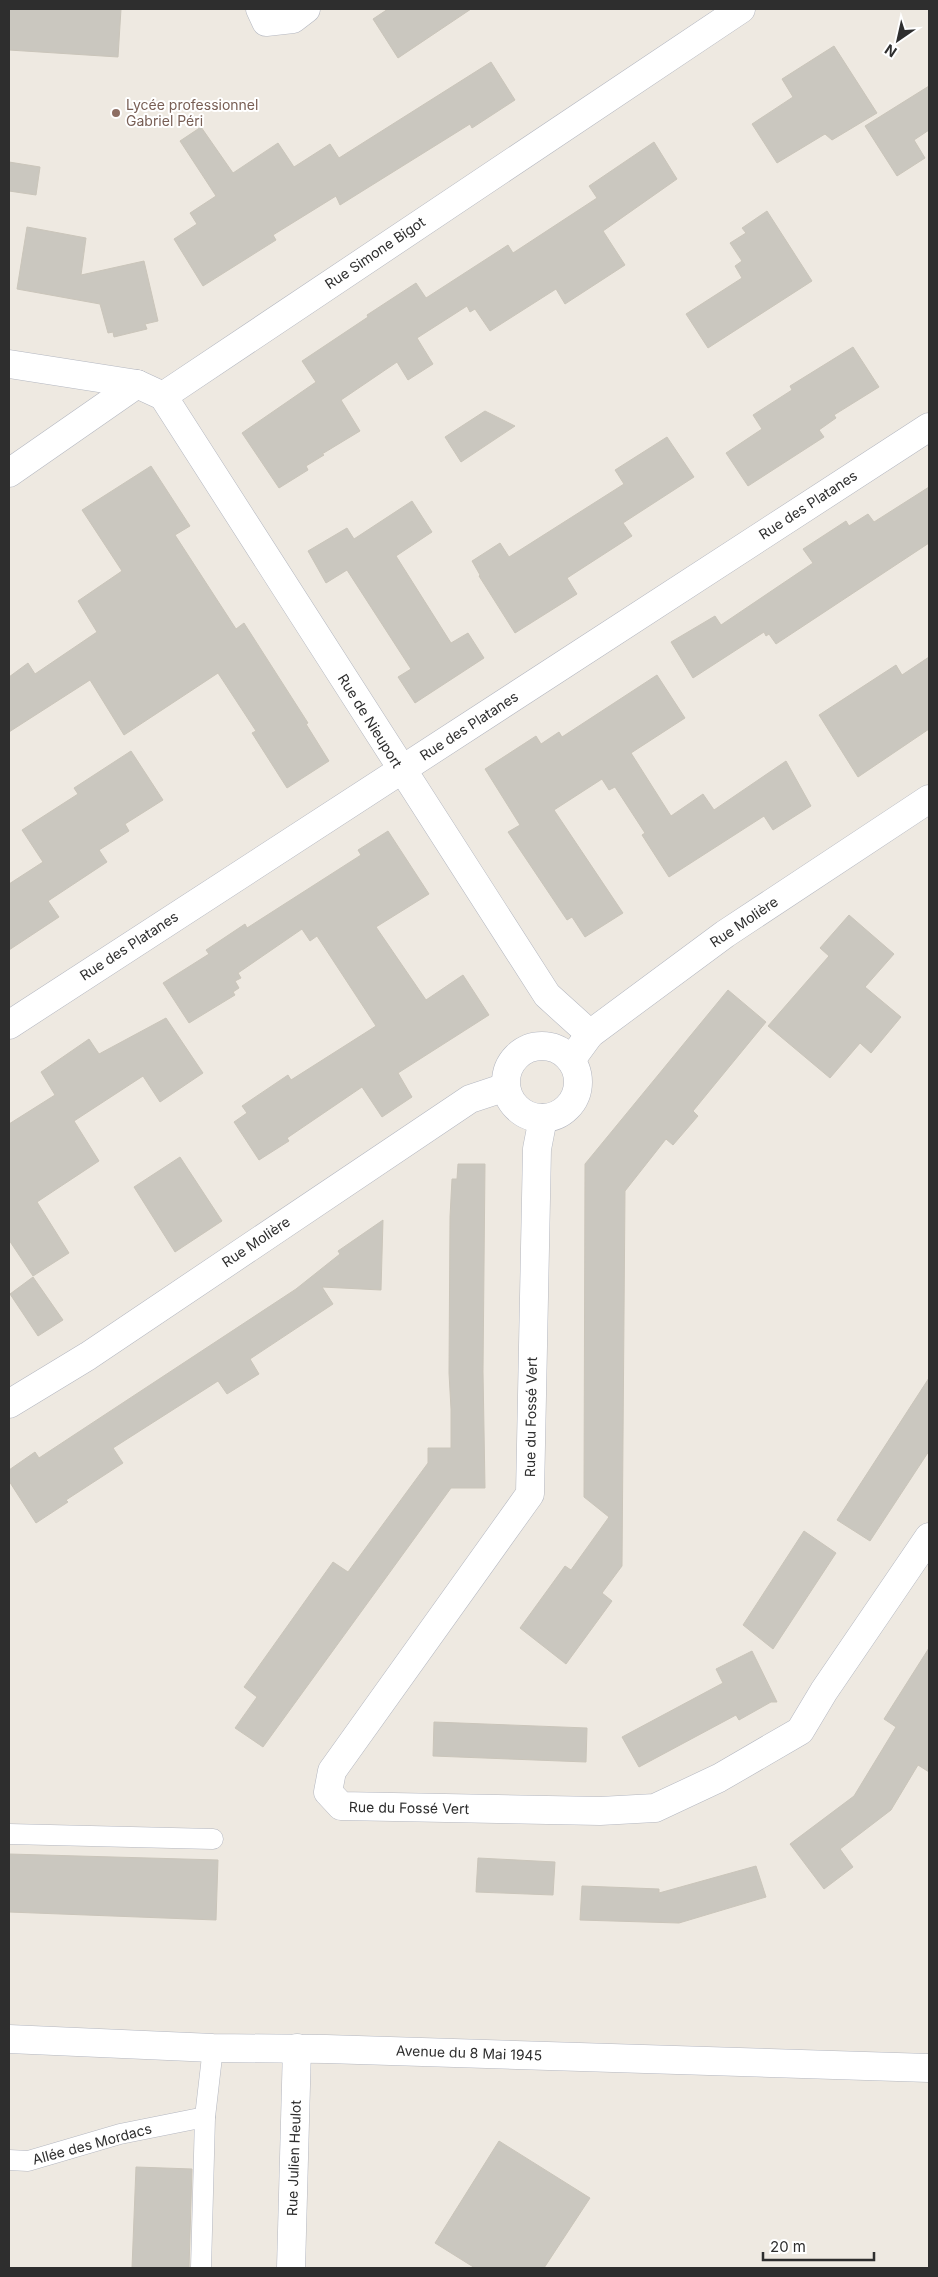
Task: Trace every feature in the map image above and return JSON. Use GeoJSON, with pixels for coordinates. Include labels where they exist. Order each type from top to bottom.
{"type":"FeatureCollection","features":[{"type":"Feature","properties":{"kind":"street"},"geometry":{"type":"LineString","coordinates":[[263,15],[294,19],[306,9]]}},
{"type":"Feature","properties":{"kind":"street","name":"Rue Simone Bigot"},"geometry":{"type":"LineString","coordinates":[[163,396],[741,9]]}},
{"type":"Feature","properties":{"kind":"street"},"geometry":{"type":"LineString","coordinates":[[9,364],[137,384],[163,396]]}},
{"type":"Feature","properties":{"kind":"street"},"geometry":{"type":"LineString","coordinates":[[9,473],[137,384]]}},
{"type":"Feature","properties":{"kind":"street","name":"Rue de Nieuport"},"geometry":{"type":"LineString","coordinates":[[163,396],[546,995],[590,1034]]}},
{"type":"Feature","properties":{"kind":"street","name":"Rue des Platanes"},"geometry":{"type":"LineString","coordinates":[[9,1025],[929,427]]}},
{"type":"Feature","properties":{"kind":"street","name":"Rue Molière"},"geometry":{"type":"LineString","coordinates":[[571,1060],[590,1034],[725,934],[929,799]]}},
{"type":"Feature","properties":{"kind":"street"},"geometry":{"type":"LineString","coordinates":[[539,1046],[551,1047],[562,1052],[571,1060],[576,1070],[578,1081],[574,1098],[564,1111],[554,1116],[532,1117],[523,1113],[515,1106],[506,1087],[506,1076],[511,1064],[518,1055],[528,1049],[539,1046]]}},
{"type":"Feature","properties":{"kind":"street","name":"Rue Molière"},"geometry":{"type":"LineString","coordinates":[[9,1404],[88,1356],[470,1099],[506,1087]]}},
{"type":"Feature","properties":{"kind":"street","name":"Rue du Fossé Vert"},"geometry":{"type":"LineString","coordinates":[[543,1118],[537,1149],[530,1494],[332,1771],[328,1792],[341,1806],[600,1811],[654,1808],[718,1778],[800,1731],[824,1691],[929,1537]]}},
{"type":"Feature","properties":{"kind":"street","name":"Avenue du 8 Mai 1945"},"geometry":{"type":"LineString","coordinates":[[9,2039],[213,2048],[298,2048],[929,2068]]}},
{"type":"Feature","properties":{"kind":"street","name":"Rue Julien Heulot"},"geometry":{"type":"LineString","coordinates":[[291,2268],[298,2048]]}},
{"type":"Feature","properties":{"kind":"lane"},"geometry":{"type":"LineString","coordinates":[[9,1834],[214,1839]]}},
{"type":"Feature","properties":{"kind":"lane"},"geometry":{"type":"LineString","coordinates":[[201,2268],[205,2118],[213,2048]]}},
{"type":"Feature","properties":{"kind":"lane","name":"Allée des Mordacs"},"geometry":{"type":"LineString","coordinates":[[9,2160],[28,2161],[120,2134],[205,2118]]}},
{"type":"Feature","properties":{"kind":"building"},"geometry":{"type":"Polygon","coordinates":[[[9,9],[121,9],[118,57],[9,50],[9,9]]]}},
{"type":"Feature","properties":{"kind":"building"},"geometry":{"type":"Polygon","coordinates":[[[388,9],[471,9],[398,58],[373,19],[388,9]]]}},
{"type":"Feature","properties":{"kind":"building"},"geometry":{"type":"Polygon","coordinates":[[[834,46],[877,113],[832,140],[825,134],[777,163],[752,124],[793,97],[782,79],[834,46]]]}},
{"type":"Feature","properties":{"kind":"building"},"geometry":{"type":"Polygon","coordinates":[[[491,62],[515,100],[472,128],[470,124],[340,205],[336,196],[273,235],[276,240],[203,286],[174,239],[197,224],[190,213],[216,196],[180,141],[201,127],[233,173],[278,143],[294,167],[330,144],[339,158],[491,62]]]}},
{"type":"Feature","properties":{"kind":"building"},"geometry":{"type":"Polygon","coordinates":[[[929,86],[929,130],[914,140],[925,158],[897,176],[865,126],[929,86]]]}},
{"type":"Feature","properties":{"kind":"building"},"geometry":{"type":"Polygon","coordinates":[[[654,142],[677,179],[603,231],[625,265],[565,304],[556,289],[490,331],[475,309],[470,312],[467,306],[417,338],[433,364],[408,380],[397,362],[341,400],[360,431],[322,454],[324,455],[306,466],[308,470],[279,488],[242,433],[316,382],[302,361],[416,283],[426,298],[508,245],[513,253],[597,198],[589,186],[654,142]]]}},
{"type":"Feature","properties":{"kind":"building"},"geometry":{"type":"Polygon","coordinates":[[[9,162],[40,167],[36,195],[9,191],[9,162]]]}},
{"type":"Feature","properties":{"kind":"building"},"geometry":{"type":"Polygon","coordinates":[[[767,211],[812,281],[708,348],[686,314],[742,278],[735,266],[742,261],[730,243],[746,233],[742,228],[767,211]]]}},
{"type":"Feature","properties":{"kind":"building"},"geometry":{"type":"Polygon","coordinates":[[[27,227],[86,238],[81,275],[144,261],[158,321],[145,324],[147,329],[114,337],[113,332],[108,333],[100,304],[17,289],[27,227]]]}},
{"type":"Feature","properties":{"kind":"building"},"geometry":{"type":"Polygon","coordinates":[[[853,347],[879,387],[834,415],[836,418],[819,430],[824,437],[748,486],[726,453],[762,429],[753,415],[792,390],[790,386],[853,347]]]}},
{"type":"Feature","properties":{"kind":"building"},"geometry":{"type":"Polygon","coordinates":[[[485,411],[515,426],[461,462],[445,437],[485,411]]]}},
{"type":"Feature","properties":{"kind":"building"},"geometry":{"type":"Polygon","coordinates":[[[667,437],[694,477],[623,523],[632,536],[567,578],[577,594],[515,633],[479,576],[472,561],[500,543],[509,557],[624,484],[615,470],[667,437]]]}},
{"type":"Feature","properties":{"kind":"building"},"geometry":{"type":"Polygon","coordinates":[[[151,466],[190,526],[175,535],[236,629],[244,623],[308,723],[306,724],[329,761],[287,788],[252,733],[256,731],[218,673],[124,735],[90,680],[9,732],[9,677],[28,663],[35,674],[97,632],[78,601],[122,571],[82,510],[151,466]]]}},
{"type":"Feature","properties":{"kind":"building"},"geometry":{"type":"Polygon","coordinates":[[[929,487],[929,543],[776,644],[769,634],[766,636],[764,632],[693,678],[671,642],[715,616],[721,625],[813,563],[803,549],[846,521],[849,526],[868,514],[874,522],[929,487]]]}},
{"type":"Feature","properties":{"kind":"building"},"geometry":{"type":"Polygon","coordinates":[[[412,501],[432,532],[396,556],[451,643],[468,633],[484,658],[415,703],[398,677],[411,669],[347,570],[326,583],[308,551],[347,528],[354,539],[412,501]]]}},
{"type":"Feature","properties":{"kind":"building"},"geometry":{"type":"Polygon","coordinates":[[[929,657],[929,729],[858,777],[819,715],[896,665],[902,675],[929,657]]]}},
{"type":"Feature","properties":{"kind":"building"},"geometry":{"type":"Polygon","coordinates":[[[657,675],[685,718],[631,753],[671,816],[703,794],[714,810],[786,761],[811,806],[773,830],[764,816],[669,877],[642,835],[645,833],[615,787],[609,790],[602,779],[554,810],[623,913],[585,937],[572,917],[567,920],[508,832],[520,825],[485,769],[536,736],[541,744],[559,732],[562,737],[657,675]]]}},
{"type":"Feature","properties":{"kind":"building"},"geometry":{"type":"Polygon","coordinates":[[[131,751],[163,800],[125,824],[129,831],[99,850],[107,862],[48,901],[59,917],[9,950],[9,884],[43,862],[22,830],[78,794],[74,788],[131,751]]]}},
{"type":"Feature","properties":{"kind":"building"},"geometry":{"type":"Polygon","coordinates":[[[388,831],[429,894],[376,927],[426,1000],[463,975],[489,1015],[398,1073],[412,1097],[382,1117],[362,1087],[287,1138],[289,1141],[259,1160],[234,1122],[247,1113],[242,1106],[288,1075],[291,1080],[376,1026],[317,936],[310,941],[302,929],[238,973],[241,978],[235,981],[239,988],[233,992],[235,995],[189,1023],[163,983],[209,954],[206,950],[245,924],[247,928],[361,855],[358,850],[388,831]]]}},
{"type":"Feature","properties":{"kind":"building"},"geometry":{"type":"Polygon","coordinates":[[[849,915],[894,954],[865,987],[901,1017],[871,1053],[860,1043],[830,1078],[768,1026],[829,956],[820,948],[849,915]]]}},
{"type":"Feature","properties":{"kind":"building"},"geometry":{"type":"Polygon","coordinates":[[[728,990],[766,1022],[693,1111],[698,1116],[673,1145],[666,1139],[625,1191],[622,1566],[602,1593],[612,1601],[566,1664],[520,1628],[565,1566],[571,1570],[609,1517],[584,1497],[585,1164],[728,990]]]}},
{"type":"Feature","properties":{"kind":"building"},"geometry":{"type":"Polygon","coordinates":[[[166,1018],[203,1073],[160,1102],[143,1076],[74,1121],[99,1161],[37,1202],[69,1253],[33,1276],[9,1240],[9,1124],[55,1095],[41,1072],[89,1039],[99,1054],[166,1018]]]}},
{"type":"Feature","properties":{"kind":"building"},"geometry":{"type":"Polygon","coordinates":[[[180,1157],[222,1221],[175,1252],[134,1187],[180,1157]]]}},
{"type":"Feature","properties":{"kind":"building"},"geometry":{"type":"Polygon","coordinates":[[[458,1164],[485,1164],[483,1372],[485,1488],[451,1488],[263,1747],[235,1728],[257,1697],[244,1687],[333,1562],[348,1572],[428,1463],[428,1448],[451,1448],[449,1373],[450,1217],[452,1179],[457,1179],[458,1164]]]}},
{"type":"Feature","properties":{"kind":"building"},"geometry":{"type":"Polygon","coordinates":[[[383,1220],[381,1290],[322,1287],[333,1304],[250,1359],[259,1374],[227,1394],[218,1381],[113,1448],[123,1463],[66,1500],[68,1502],[36,1523],[9,1481],[9,1470],[35,1452],[39,1458],[296,1289],[340,1254],[338,1251],[383,1220]]]}},
{"type":"Feature","properties":{"kind":"building"},"geometry":{"type":"Polygon","coordinates":[[[33,1277],[63,1320],[38,1336],[10,1294],[33,1277]]]}},
{"type":"Feature","properties":{"kind":"building"},"geometry":{"type":"Polygon","coordinates":[[[929,1378],[929,1451],[870,1541],[837,1520],[929,1378]]]}},
{"type":"Feature","properties":{"kind":"building"},"geometry":{"type":"Polygon","coordinates":[[[804,1531],[836,1553],[773,1649],[743,1625],[804,1531]]]}},
{"type":"Feature","properties":{"kind":"building"},"geometry":{"type":"Polygon","coordinates":[[[929,1648],[929,1772],[918,1765],[891,1810],[840,1849],[853,1867],[824,1889],[790,1844],[854,1796],[896,1727],[884,1719],[929,1648]]]}},
{"type":"Feature","properties":{"kind":"building"},"geometry":{"type":"Polygon","coordinates":[[[752,1651],[777,1702],[771,1702],[739,1720],[736,1715],[639,1767],[622,1737],[723,1683],[716,1669],[752,1651]]]}},
{"type":"Feature","properties":{"kind":"building"},"geometry":{"type":"Polygon","coordinates":[[[434,1722],[587,1728],[586,1762],[433,1756],[434,1722]]]}},
{"type":"Feature","properties":{"kind":"building"},"geometry":{"type":"Polygon","coordinates":[[[9,1854],[218,1860],[216,1920],[9,1912],[9,1854]]]}},
{"type":"Feature","properties":{"kind":"building"},"geometry":{"type":"Polygon","coordinates":[[[478,1858],[555,1862],[553,1895],[476,1892],[478,1858]]]}},
{"type":"Feature","properties":{"kind":"building"},"geometry":{"type":"Polygon","coordinates":[[[756,1866],[766,1897],[679,1923],[580,1920],[582,1886],[659,1889],[659,1893],[756,1866]]]}},
{"type":"Feature","properties":{"kind":"building"},"geometry":{"type":"Polygon","coordinates":[[[499,2141],[590,2198],[544,2268],[475,2268],[435,2243],[499,2141]]]}},
{"type":"Feature","properties":{"kind":"building"},"geometry":{"type":"Polygon","coordinates":[[[136,2167],[192,2169],[189,2268],[132,2268],[136,2167]]]}},
{"type":"Feature","properties":{"kind":"place","name":"Lycée professionnel Gabriel Péri"},"geometry":{"type":"Point","coordinates":[116,113]}}]}
